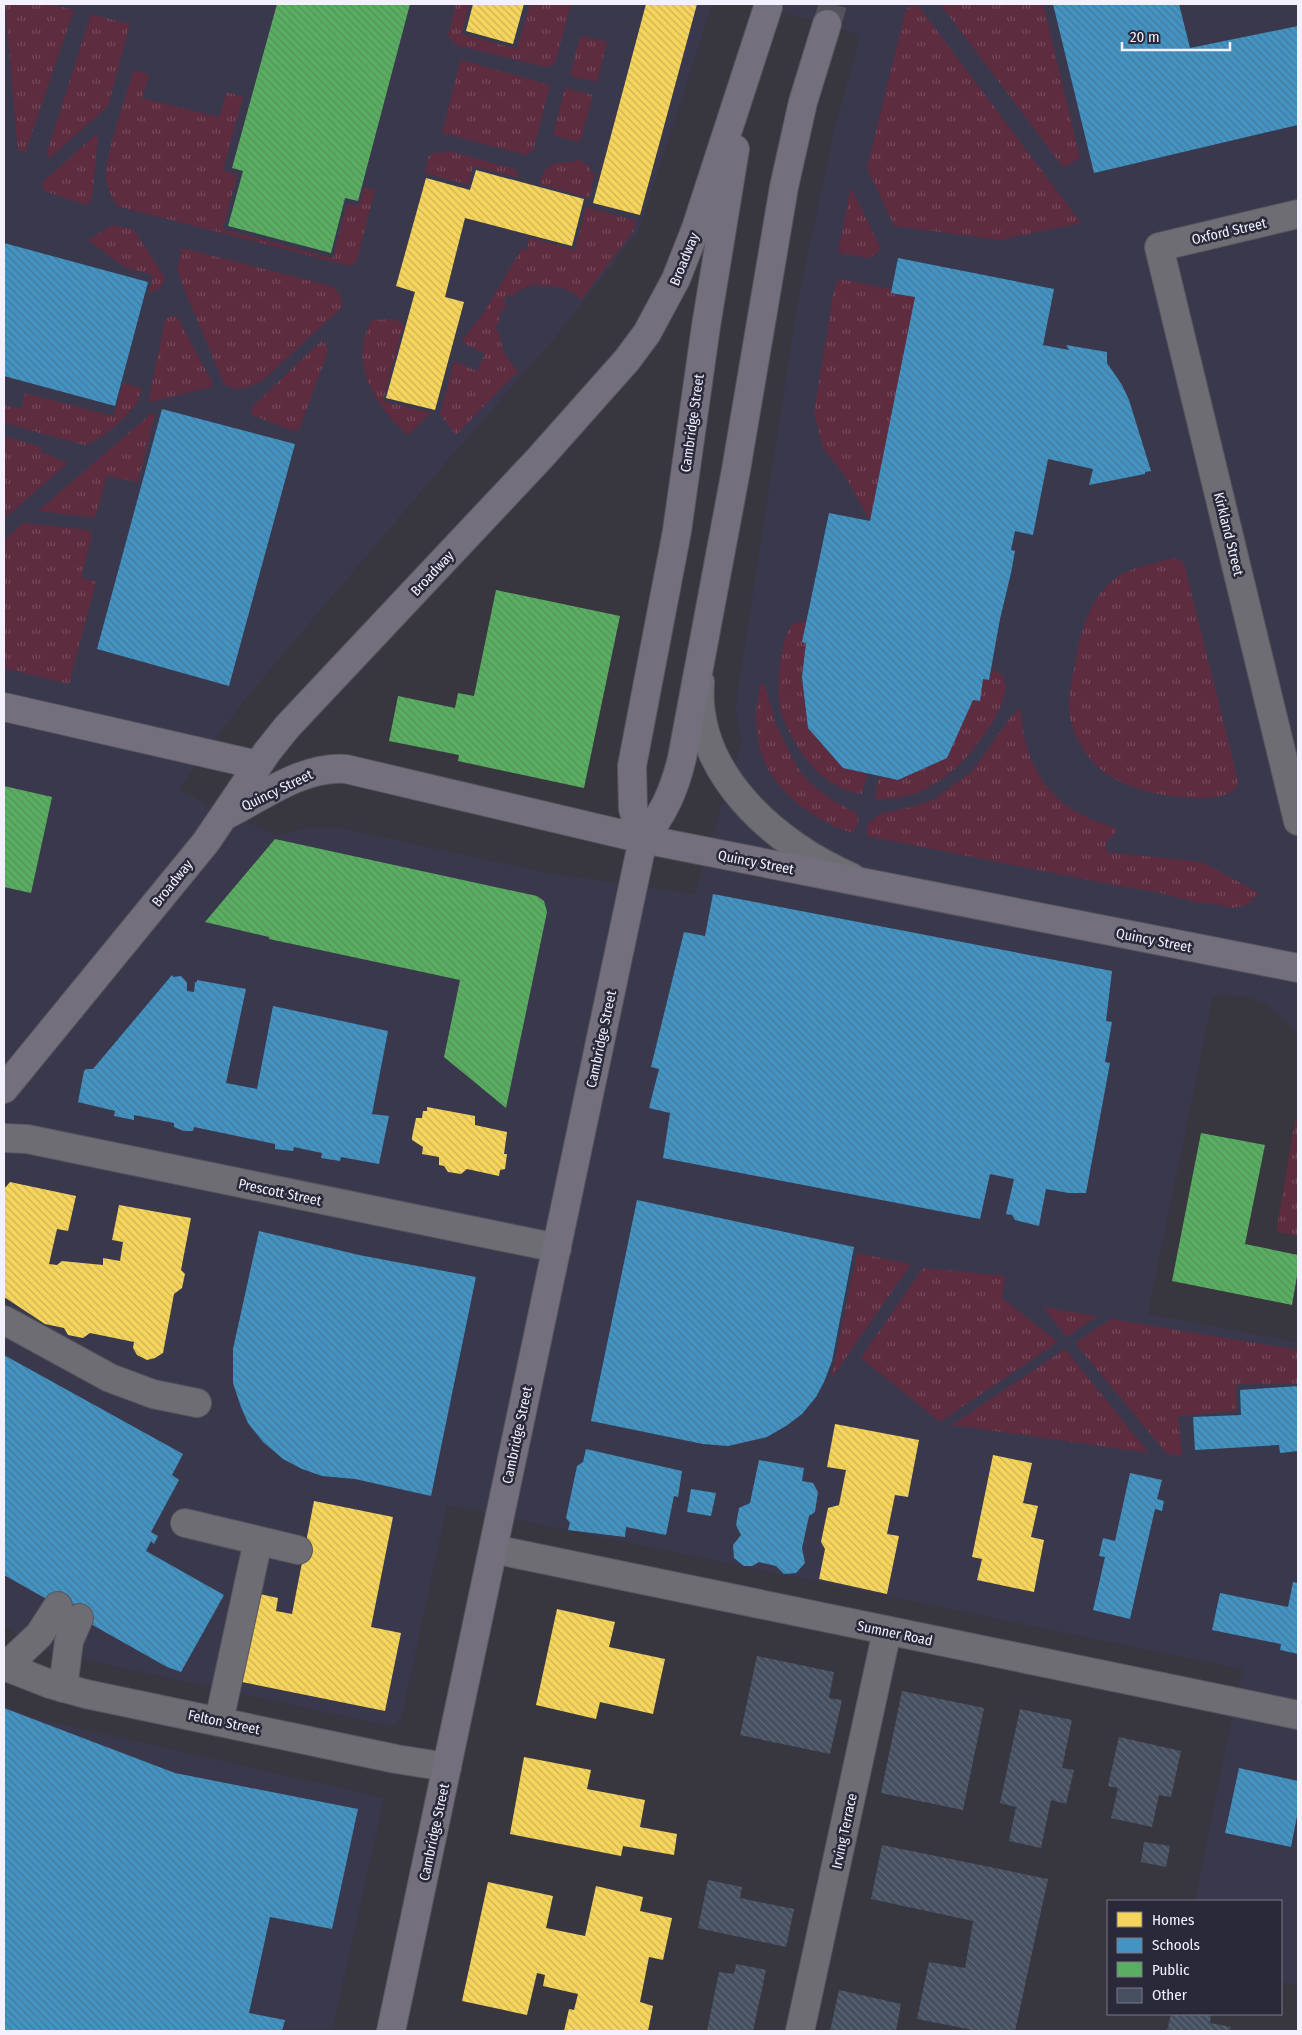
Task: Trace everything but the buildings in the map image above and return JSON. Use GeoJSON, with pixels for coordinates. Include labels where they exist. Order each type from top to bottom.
{"type":"FeatureCollection","features":[{"type":"Feature","properties":{"kind":"main road","name":"Broadway"},"geometry":{"type":"LineString","coordinates":[[4,1089],[206,842],[258,765],[287,727],[539,459],[627,360],[648,333],[676,279],[696,228],[768,7]]}},
{"type":"Feature","properties":{"kind":"main road","name":"Cambridge Street"},"geometry":{"type":"LineString","coordinates":[[643,839],[633,809],[632,766],[677,531],[706,326],[737,136],[768,7]]}},
{"type":"Feature","properties":{"kind":"main road","name":"Cambridge Street"},"geometry":{"type":"LineString","coordinates":[[392,2031],[643,839],[658,821],[674,790],[682,758],[738,462],[786,172],[807,87],[827,24]]}},
{"type":"Feature","properties":{"kind":"main road"},"geometry":{"type":"LineString","coordinates":[[4,707],[258,765]]}},
{"type":"Feature","properties":{"kind":"main road","name":"Quincy Street"},"geometry":{"type":"LineString","coordinates":[[225,815],[316,770],[356,771],[643,839],[1298,968]]}},
{"type":"Feature","properties":{"kind":"street","name":"Oxford Street"},"geometry":{"type":"LineString","coordinates":[[1159,247],[1298,214]]}},
{"type":"Feature","properties":{"kind":"street","name":"Kirkland Street"},"geometry":{"type":"LineString","coordinates":[[1159,247],[1296,805]]}},
{"type":"Feature","properties":{"kind":"street"},"geometry":{"type":"LineString","coordinates":[[702,650],[700,686],[703,718],[710,745],[730,783],[755,813],[780,834],[827,865],[866,883]]}},
{"type":"Feature","properties":{"kind":"street","name":"Prescott Street"},"geometry":{"type":"LineString","coordinates":[[4,1138],[27,1139],[557,1248]]}},
{"type":"Feature","properties":{"kind":"street"},"geometry":{"type":"LineString","coordinates":[[4,1320],[110,1378],[153,1394],[197,1403]]}},
{"type":"Feature","properties":{"kind":"street"},"geometry":{"type":"LineString","coordinates":[[185,1523],[298,1550]]}},
{"type":"Feature","properties":{"kind":"street"},"geometry":{"type":"LineString","coordinates":[[220,1721],[258,1541]]}},
{"type":"Feature","properties":{"kind":"street","name":"Sumner Road"},"geometry":{"type":"LineString","coordinates":[[493,1549],[1298,1715]]}},
{"type":"Feature","properties":{"kind":"street"},"geometry":{"type":"LineString","coordinates":[[4,1667],[68,1612],[68,1641],[63,1688]]}},
{"type":"Feature","properties":{"kind":"street","name":"Irving Terrace"},"geometry":{"type":"LineString","coordinates":[[800,2031],[887,1631]]}},
{"type":"Feature","properties":{"kind":"street","name":"Felton Street"},"geometry":{"type":"LineString","coordinates":[[4,1667],[63,1688],[396,1759],[447,1767]]}},
{"type":"Feature","properties":{"kind":"shaded area"},"geometry":{"type":"Polygon","coordinates":[[[4,4],[712,4],[638,232],[557,335],[435,475],[245,699],[178,790],[277,836],[306,828],[341,828],[547,873],[695,894],[742,740],[737,722],[736,703],[798,300],[833,136],[860,35],[759,4],[1298,4],[1298,1036],[1292,1026],[1268,1005],[1245,996],[1213,995],[1148,1314],[1298,1342],[1298,1985],[1282,1982],[1282,1900],[1195,1900],[1242,1669],[447,1505],[401,1719],[390,1726],[47,1651],[4,1626],[4,4]]]}},
{"type":"Feature","properties":{"kind":"shaded area"},"geometry":{"type":"Polygon","coordinates":[[[4,1703],[26,1716],[384,1798],[332,2031],[4,2031],[4,1703]]]}},
{"type":"Feature","properties":{"kind":"green space"},"geometry":{"type":"Polygon","coordinates":[[[5,4],[50,4],[74,10],[25,153],[18,151],[5,4]]]}},
{"type":"Feature","properties":{"kind":"green space"},"geometry":{"type":"Polygon","coordinates":[[[456,4],[469,4],[462,34],[517,49],[530,4],[571,4],[555,63],[545,67],[456,45],[448,36],[456,4]]]}},
{"type":"Feature","properties":{"kind":"green space"},"geometry":{"type":"Polygon","coordinates":[[[917,4],[1081,223],[999,240],[894,226],[867,168],[906,9],[917,4]]]}},
{"type":"Feature","properties":{"kind":"green space"},"geometry":{"type":"Polygon","coordinates":[[[940,4],[1043,4],[1080,158],[1063,167],[940,4]]]}},
{"type":"Feature","properties":{"kind":"green space"},"geometry":{"type":"Polygon","coordinates":[[[91,14],[130,24],[108,106],[51,157],[48,157],[47,152],[91,14]]]}},
{"type":"Feature","properties":{"kind":"green space"},"geometry":{"type":"Polygon","coordinates":[[[580,36],[607,42],[597,82],[570,76],[580,36]]]}},
{"type":"Feature","properties":{"kind":"green space"},"geometry":{"type":"Polygon","coordinates":[[[462,60],[550,85],[533,151],[526,155],[442,133],[462,60]]]}},
{"type":"Feature","properties":{"kind":"green space"},"geometry":{"type":"Polygon","coordinates":[[[134,70],[149,75],[142,98],[219,117],[227,92],[243,97],[223,170],[237,175],[223,229],[333,258],[347,204],[359,206],[364,187],[375,190],[356,263],[350,266],[117,206],[106,181],[106,171],[116,126],[134,70]]]}},
{"type":"Feature","properties":{"kind":"green space"},"geometry":{"type":"Polygon","coordinates":[[[565,88],[593,95],[580,142],[553,135],[565,88]]]}},
{"type":"Feature","properties":{"kind":"green space"},"geometry":{"type":"Polygon","coordinates":[[[95,135],[98,136],[92,198],[89,203],[86,205],[44,191],[42,184],[44,181],[95,135]]]}},
{"type":"Feature","properties":{"kind":"green space"},"geometry":{"type":"Polygon","coordinates":[[[453,152],[517,170],[519,178],[473,166],[469,185],[425,173],[428,158],[432,153],[453,152]]]}},
{"type":"Feature","properties":{"kind":"green space"},"geometry":{"type":"Polygon","coordinates":[[[579,160],[589,166],[591,172],[595,173],[589,198],[539,184],[542,175],[550,166],[579,160]]]}},
{"type":"Feature","properties":{"kind":"green space"},"geometry":{"type":"Polygon","coordinates":[[[851,187],[881,249],[870,258],[838,253],[851,187]]]}},
{"type":"Feature","properties":{"kind":"green space"},"geometry":{"type":"Polygon","coordinates":[[[586,207],[636,221],[633,232],[581,300],[572,292],[555,287],[537,286],[536,283],[516,292],[513,297],[508,295],[503,300],[507,304],[504,310],[501,310],[496,331],[499,332],[507,357],[518,371],[456,435],[440,414],[454,361],[477,371],[485,354],[461,342],[484,312],[522,248],[527,250],[529,238],[575,250],[586,207]]]}},
{"type":"Feature","properties":{"kind":"green space"},"geometry":{"type":"Polygon","coordinates":[[[112,225],[133,229],[165,277],[158,289],[149,292],[153,275],[124,267],[88,240],[112,225]]]}},
{"type":"Feature","properties":{"kind":"green space"},"geometry":{"type":"Polygon","coordinates":[[[182,248],[331,286],[340,295],[342,301],[341,308],[263,380],[245,388],[230,388],[222,380],[177,268],[182,248]]]}},
{"type":"Feature","properties":{"kind":"green space"},"geometry":{"type":"Polygon","coordinates":[[[840,279],[892,289],[892,293],[915,297],[870,521],[845,476],[823,448],[814,413],[833,295],[836,284],[840,279]]]}},
{"type":"Feature","properties":{"kind":"green space"},"geometry":{"type":"Polygon","coordinates":[[[175,316],[179,320],[209,376],[212,383],[211,387],[151,402],[148,401],[165,320],[175,316]]]}},
{"type":"Feature","properties":{"kind":"green space"},"geometry":{"type":"Polygon","coordinates":[[[393,319],[403,323],[403,327],[383,401],[431,413],[408,435],[396,424],[376,398],[364,367],[363,351],[365,336],[372,320],[393,319]]]}},
{"type":"Feature","properties":{"kind":"green space"},"geometry":{"type":"Polygon","coordinates":[[[321,341],[326,344],[328,351],[297,431],[252,415],[251,410],[253,406],[321,341]]]}},
{"type":"Feature","properties":{"kind":"green space"},"geometry":{"type":"Polygon","coordinates":[[[123,383],[142,388],[137,403],[113,428],[91,443],[84,445],[4,423],[4,405],[21,409],[25,393],[113,416],[123,383]]]}},
{"type":"Feature","properties":{"kind":"green space"},"geometry":{"type":"Polygon","coordinates":[[[152,413],[155,415],[138,482],[107,476],[95,518],[38,511],[152,413]]]}},
{"type":"Feature","properties":{"kind":"green space"},"geometry":{"type":"Polygon","coordinates":[[[4,436],[41,447],[41,452],[68,463],[4,519],[4,436]]]}},
{"type":"Feature","properties":{"kind":"green space"},"geometry":{"type":"Polygon","coordinates":[[[23,523],[89,530],[92,535],[81,577],[96,582],[69,684],[4,668],[4,540],[23,523]]]}},
{"type":"Feature","properties":{"kind":"green space"},"geometry":{"type":"Polygon","coordinates":[[[1173,558],[1181,561],[1185,568],[1238,781],[1234,789],[1226,795],[1198,798],[1182,797],[1145,791],[1124,783],[1104,772],[1092,762],[1078,741],[1070,718],[1070,694],[1079,643],[1086,620],[1097,598],[1112,581],[1122,574],[1173,558]]]}},
{"type":"Feature","properties":{"kind":"green space"},"geometry":{"type":"Polygon","coordinates":[[[806,622],[802,642],[806,643],[802,677],[808,728],[843,768],[867,774],[862,794],[848,791],[834,784],[812,766],[794,741],[782,715],[779,682],[784,643],[793,624],[806,622]]]}},
{"type":"Feature","properties":{"kind":"green space"},"geometry":{"type":"Polygon","coordinates":[[[991,669],[1002,676],[1005,686],[1003,700],[988,730],[978,744],[950,773],[924,790],[904,797],[875,799],[879,777],[899,780],[947,758],[973,700],[980,701],[983,679],[989,680],[991,669]]]}},
{"type":"Feature","properties":{"kind":"green space"},"geometry":{"type":"Polygon","coordinates":[[[760,684],[765,686],[775,722],[796,766],[810,783],[832,800],[856,813],[859,822],[853,833],[823,820],[794,801],[772,775],[764,761],[759,745],[756,724],[760,684]]]}},
{"type":"Feature","properties":{"kind":"green space"},"geometry":{"type":"Polygon","coordinates":[[[1021,709],[1024,736],[1028,750],[1040,776],[1048,787],[1073,810],[1116,828],[1116,833],[1106,842],[1106,852],[1202,862],[1259,893],[1247,905],[1232,908],[867,836],[867,826],[879,814],[933,800],[973,770],[1012,715],[1021,709]]]}},
{"type":"Feature","properties":{"kind":"green space"},"geometry":{"type":"Polygon","coordinates":[[[1298,1119],[1298,1236],[1278,1232],[1277,1227],[1295,1121],[1298,1119]]]}},
{"type":"Feature","properties":{"kind":"green space"},"geometry":{"type":"Polygon","coordinates":[[[857,1253],[911,1264],[831,1379],[857,1253]]]}},
{"type":"Feature","properties":{"kind":"green space"},"geometry":{"type":"Polygon","coordinates":[[[923,1268],[1005,1276],[1002,1298],[1058,1342],[940,1422],[861,1358],[923,1268]]]}},
{"type":"Feature","properties":{"kind":"green space"},"geometry":{"type":"Polygon","coordinates":[[[1043,1307],[1097,1316],[1067,1337],[1043,1307]]]}},
{"type":"Feature","properties":{"kind":"green space"},"geometry":{"type":"Polygon","coordinates":[[[1111,1319],[1298,1350],[1298,1384],[1236,1384],[1236,1411],[1178,1416],[1182,1455],[1167,1454],[1075,1343],[1111,1319]]]}},
{"type":"Feature","properties":{"kind":"green space"},"geometry":{"type":"Polygon","coordinates":[[[1065,1349],[1149,1453],[952,1425],[1065,1349]]]}},
{"type":"Feature","properties":{"kind":"tunnel"},"geometry":{"type":"LineString","coordinates":[[827,24],[833,4]]}}]}
